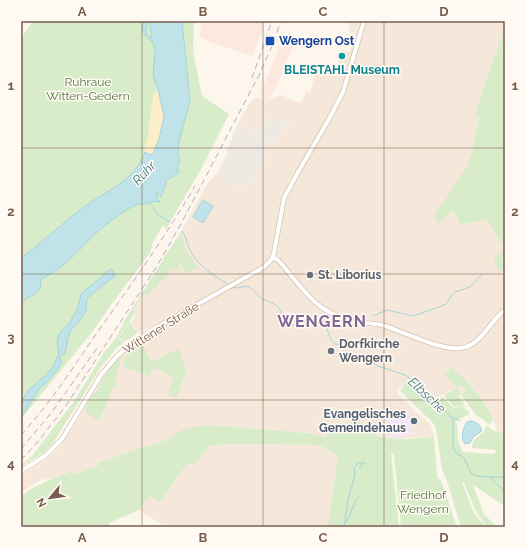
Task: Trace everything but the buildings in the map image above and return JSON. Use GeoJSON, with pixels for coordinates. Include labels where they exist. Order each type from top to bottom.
{"type":"FeatureCollection","features":[{"type":"Feature","properties":{"kind":"main road"},"geometry":{"type":"LineString","coordinates":[[364,21],[343,92],[284,198],[273,257],[278,260],[302,288],[321,306],[349,320],[380,324],[432,343],[458,349],[475,342],[494,319],[505,310]]}},
{"type":"Feature","properties":{"kind":"main road","name":"Wittener Straße"},"geometry":{"type":"LineString","coordinates":[[21,471],[45,456],[62,439],[101,375],[117,356],[148,333],[264,267],[273,257]]}},
{"type":"Feature","properties":{"kind":"shaded area"},"geometry":{"type":"Polygon","coordinates":[[[201,21],[266,21],[253,56],[208,41],[200,36],[201,21]]]}},
{"type":"Feature","properties":{"kind":"shaded area"},"geometry":{"type":"Polygon","coordinates":[[[350,21],[505,21],[476,116],[479,116],[472,151],[452,211],[457,219],[464,224],[487,219],[504,249],[500,272],[505,270],[505,433],[497,431],[485,403],[468,382],[462,384],[466,391],[461,394],[457,388],[434,399],[415,378],[406,381],[397,391],[398,394],[431,425],[434,437],[389,439],[372,432],[366,424],[331,429],[325,437],[308,433],[205,425],[171,439],[98,463],[98,466],[86,470],[73,474],[72,471],[46,480],[45,478],[21,492],[21,475],[47,459],[57,450],[68,436],[113,362],[135,343],[163,327],[160,322],[137,333],[131,322],[136,311],[133,309],[143,296],[161,265],[163,258],[181,232],[207,184],[217,173],[223,177],[222,181],[235,189],[238,182],[248,188],[269,154],[264,151],[267,145],[271,140],[275,142],[290,121],[278,118],[275,122],[270,119],[264,128],[260,125],[254,133],[238,123],[250,102],[256,98],[267,101],[281,95],[301,103],[306,91],[310,92],[317,69],[342,76],[345,66],[338,64],[341,50],[350,52],[356,33],[348,31],[350,21]]]}},
{"type":"Feature","properties":{"kind":"shaded area"},"geometry":{"type":"Polygon","coordinates":[[[282,39],[294,44],[274,92],[267,101],[260,95],[282,39]]]}},
{"type":"Feature","properties":{"kind":"shaded area"},"geometry":{"type":"Polygon","coordinates":[[[281,114],[290,121],[274,143],[271,140],[267,145],[264,150],[269,153],[248,188],[238,183],[234,189],[221,182],[223,177],[217,173],[227,154],[226,153],[238,123],[254,133],[260,125],[264,128],[271,119],[275,122],[281,114]]]}},
{"type":"Feature","properties":{"kind":"shaded area"},"geometry":{"type":"Polygon","coordinates":[[[408,409],[411,435],[391,437],[387,415],[408,409]]]}},
{"type":"Feature","properties":{"kind":"shaded area"},"geometry":{"type":"Polygon","coordinates":[[[211,445],[319,445],[338,456],[328,527],[166,527],[139,510],[150,496],[160,502],[188,463],[194,465],[211,445]]]}},
{"type":"Feature","properties":{"kind":"green space","name":"Ruhraue Witten-Gedern"},"geometry":{"type":"Polygon","coordinates":[[[33,21],[152,21],[157,43],[158,89],[145,203],[149,203],[151,205],[153,201],[160,201],[157,199],[156,193],[157,192],[161,197],[166,181],[176,176],[177,167],[180,161],[178,155],[179,142],[190,100],[182,21],[194,21],[193,51],[202,96],[229,114],[201,169],[166,229],[163,225],[152,244],[151,251],[93,331],[21,419],[21,38],[33,21]]]}},
{"type":"Feature","properties":{"kind":"green space"},"geometry":{"type":"Polygon","coordinates":[[[505,24],[505,270],[500,272],[493,260],[504,249],[487,219],[464,224],[460,223],[452,211],[438,224],[434,217],[466,168],[472,151],[479,117],[475,116],[505,24]]]}},
{"type":"Feature","properties":{"kind":"green space"},"geometry":{"type":"Polygon","coordinates":[[[181,232],[185,249],[199,268],[186,274],[181,262],[178,263],[180,268],[172,271],[168,268],[170,273],[167,275],[168,277],[157,284],[158,286],[150,293],[145,295],[145,293],[142,296],[134,309],[136,311],[118,339],[125,341],[101,367],[53,443],[43,453],[21,466],[32,456],[75,400],[105,351],[116,338],[126,318],[181,232]]]}},
{"type":"Feature","properties":{"kind":"green space"},"geometry":{"type":"Polygon","coordinates":[[[130,322],[137,333],[126,341],[119,338],[130,322]]]}},
{"type":"Feature","properties":{"kind":"green space"},"geometry":{"type":"Polygon","coordinates":[[[142,343],[151,362],[179,349],[187,371],[176,398],[169,395],[170,393],[168,392],[174,377],[155,368],[149,376],[123,367],[123,362],[126,355],[142,343]]]}},
{"type":"Feature","properties":{"kind":"green space"},"geometry":{"type":"Polygon","coordinates":[[[123,355],[117,371],[115,388],[112,388],[104,411],[97,420],[86,413],[86,406],[100,387],[99,386],[106,373],[123,355]]]}},
{"type":"Feature","properties":{"kind":"green space"},"geometry":{"type":"Polygon","coordinates":[[[452,367],[470,385],[484,403],[493,419],[490,425],[475,414],[461,395],[458,394],[466,407],[462,405],[455,407],[444,396],[457,388],[461,394],[466,391],[462,385],[457,387],[444,374],[452,367]]]}},
{"type":"Feature","properties":{"kind":"green space"},"geometry":{"type":"Polygon","coordinates":[[[406,381],[418,382],[432,399],[435,400],[442,397],[454,408],[462,406],[468,411],[469,410],[469,414],[456,421],[458,431],[457,439],[463,452],[495,454],[496,450],[472,448],[473,441],[484,432],[486,425],[494,431],[505,433],[505,506],[473,485],[484,514],[497,527],[488,527],[480,517],[464,483],[462,483],[474,513],[486,527],[461,527],[442,469],[436,429],[434,424],[400,391],[406,381]]]}},
{"type":"Feature","properties":{"kind":"green space","name":"Friedhof Wengern"},"geometry":{"type":"Polygon","coordinates":[[[360,422],[366,425],[372,432],[385,438],[411,439],[434,437],[437,476],[438,479],[441,480],[457,527],[401,527],[394,455],[391,454],[399,527],[328,527],[338,456],[319,445],[241,444],[211,445],[194,465],[188,463],[160,502],[150,496],[139,510],[109,523],[109,527],[21,527],[21,496],[33,488],[72,471],[74,474],[98,466],[98,463],[125,453],[170,439],[170,436],[185,429],[205,425],[308,433],[325,437],[332,425],[360,422]]]}},
{"type":"Feature","properties":{"kind":"sand"},"geometry":{"type":"Polygon","coordinates":[[[158,89],[164,117],[159,139],[151,155],[144,150],[148,136],[153,95],[158,89]]]}},
{"type":"Feature","properties":{"kind":"water","name":"Ruhr"},"geometry":{"type":"Polygon","coordinates":[[[147,21],[146,34],[152,38],[150,21],[182,21],[190,100],[179,142],[178,155],[180,161],[177,167],[179,172],[166,180],[166,185],[161,197],[157,192],[156,193],[157,199],[160,202],[153,201],[150,203],[136,205],[112,220],[61,267],[41,279],[41,286],[37,292],[25,300],[21,305],[21,258],[68,219],[127,178],[134,171],[145,152],[150,155],[153,153],[159,139],[164,117],[158,89],[153,76],[155,52],[153,42],[143,32],[142,24],[147,21]]]}},
{"type":"Feature","properties":{"kind":"water"},"geometry":{"type":"Polygon","coordinates":[[[203,200],[213,206],[203,223],[193,217],[203,200]]]}},
{"type":"Feature","properties":{"kind":"water"},"geometry":{"type":"Polygon","coordinates":[[[111,269],[115,276],[87,298],[86,310],[80,321],[71,330],[65,353],[59,357],[62,362],[55,373],[45,384],[40,387],[21,418],[21,406],[24,397],[28,391],[53,367],[59,353],[57,341],[59,334],[70,322],[78,308],[81,294],[111,269]]]}},
{"type":"Feature","properties":{"kind":"water"},"geometry":{"type":"Polygon","coordinates":[[[470,421],[478,424],[482,431],[473,437],[470,443],[465,444],[463,441],[464,427],[467,422],[470,421]]]}},
{"type":"Feature","properties":{"kind":"waterway","name":"Elbsche"},"geometry":{"type":"LineString","coordinates":[[150,202],[158,215],[170,222]]}},
{"type":"Feature","properties":{"kind":"waterway","name":"Elbsche"},"geometry":{"type":"LineString","coordinates":[[182,231],[185,235],[190,250],[197,261],[212,274],[229,285]]}},
{"type":"Feature","properties":{"kind":"waterway"},"geometry":{"type":"LineString","coordinates":[[373,316],[387,310],[413,316],[442,306],[446,304],[455,292],[470,287],[482,274]]}},
{"type":"Feature","properties":{"kind":"waterway","name":"Elbsche"},"geometry":{"type":"LineString","coordinates":[[232,287],[251,288],[261,298],[274,303],[285,321],[292,325],[301,326],[313,319],[319,317],[323,318],[331,340],[335,344],[342,345]]}},
{"type":"Feature","properties":{"kind":"waterway","name":"Elbsche"},"geometry":{"type":"LineString","coordinates":[[350,354],[362,357],[378,366],[405,375],[417,383],[432,400],[439,404],[453,419],[453,446],[455,452],[464,458],[471,473],[476,476],[491,477],[496,484],[505,491]]}},
{"type":"Feature","properties":{"kind":"waterway"},"geometry":{"type":"LineString","coordinates":[[352,422],[353,411]]}},
{"type":"Feature","properties":{"kind":"waterway","name":"Elbsche"},"geometry":{"type":"LineString","coordinates":[[452,417],[460,421]]}},
{"type":"Feature","properties":{"kind":"waterway"},"geometry":{"type":"LineString","coordinates":[[344,527],[348,500],[355,475],[354,468],[358,463],[366,463]]}},
{"type":"Feature","properties":{"kind":"waterway"},"geometry":{"type":"LineString","coordinates":[[360,469],[360,466],[363,464]]}},
{"type":"Feature","properties":{"kind":"waterway"},"geometry":{"type":"LineString","coordinates":[[492,477],[505,477]]}},
{"type":"Feature","properties":{"kind":"waterway"},"geometry":{"type":"LineString","coordinates":[[345,523],[359,496]]}},
{"type":"Feature","properties":{"kind":"railway"},"geometry":{"type":"LineString","coordinates":[[252,78],[272,21]]}},
{"type":"Feature","properties":{"kind":"railway"},"geometry":{"type":"LineString","coordinates":[[21,460],[36,444],[65,407],[157,266],[182,222],[259,75],[281,21]]}},
{"type":"Feature","properties":{"kind":"railway"},"geometry":{"type":"LineString","coordinates":[[21,435],[50,401],[158,245],[195,186]]}},
{"type":"Feature","properties":{"kind":"railway"},"geometry":{"type":"LineString","coordinates":[[21,449],[52,412],[97,348]]}},
{"type":"Feature","properties":{"kind":"place","name":"Wengern Ost"},"geometry":{"type":"Point","coordinates":[270,41]}},
{"type":"Feature","properties":{"kind":"place","name":"BLEISTAHL Museum"},"geometry":{"type":"Point","coordinates":[342,56]}},
{"type":"Feature","properties":{"kind":"place","name":"St. Liborius"},"geometry":{"type":"Point","coordinates":[310,275]}},
{"type":"Feature","properties":{"kind":"place","name":"Dorfkirche Wengern"},"geometry":{"type":"Point","coordinates":[331,351]}},
{"type":"Feature","properties":{"kind":"place","name":"Evangelisches Gemeindehaus"},"geometry":{"type":"Point","coordinates":[414,421]}},
{"type":"Feature","properties":{"kind":"district","name":"WENGERN"},"geometry":{"type":"Point","coordinates":[322,321]}}]}
